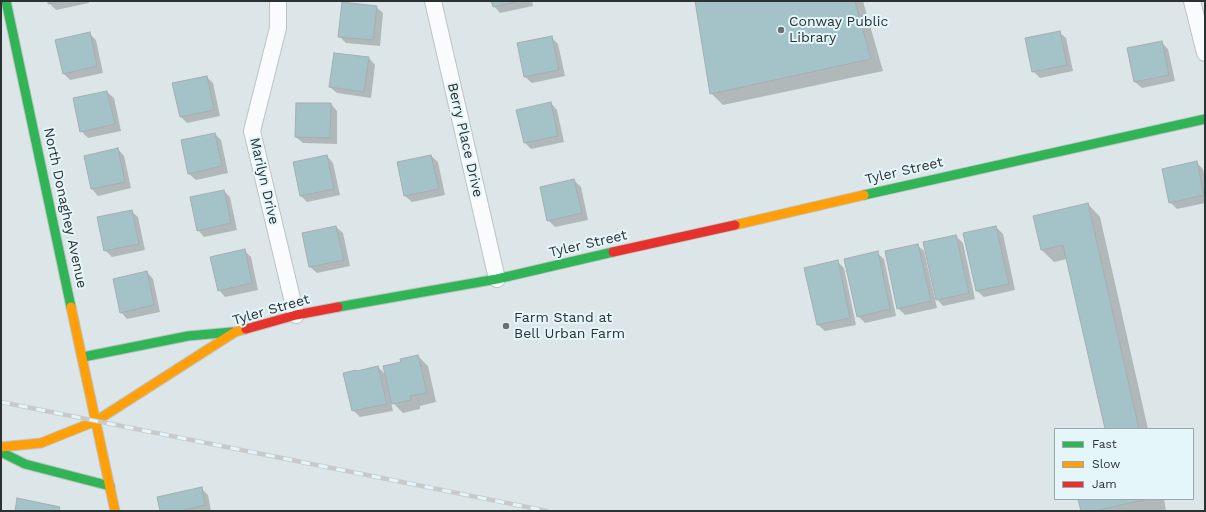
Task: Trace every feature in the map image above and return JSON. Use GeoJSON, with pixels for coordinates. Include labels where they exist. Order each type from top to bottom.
{"type":"FeatureCollection","features":[{"type":"Feature","properties":{"kind":"street","name":"North Donaghey Avenue"},"geometry":{"type":"LineString","coordinates":[[6,1],[115,511]]}},
{"type":"Feature","properties":{"kind":"street","name":"Marilyn Drive"},"geometry":{"type":"LineString","coordinates":[[278,1],[278,28],[252,131],[296,315]]}},
{"type":"Feature","properties":{"kind":"street","name":"Berry Place Drive"},"geometry":{"type":"LineString","coordinates":[[433,1],[497,279]]}},
{"type":"Feature","properties":{"kind":"street"},"geometry":{"type":"LineString","coordinates":[[1192,1],[1205,53]]}},
{"type":"Feature","properties":{"kind":"street","name":"Tyler Street"},"geometry":{"type":"LineString","coordinates":[[1,447],[41,443],[96,421],[235,332],[296,315],[497,279],[1007,162],[1205,119]]}},
{"type":"Feature","properties":{"kind":"street"},"geometry":{"type":"LineString","coordinates":[[83,357],[188,336],[235,332]]}},
{"type":"Feature","properties":{"kind":"street"},"geometry":{"type":"LineString","coordinates":[[1,452],[25,464],[110,486]]}},
{"type":"Feature","properties":{"kind":"building"},"geometry":{"type":"Polygon","coordinates":[[[48,1],[61,1],[48,4],[48,1]]]}},
{"type":"Feature","properties":{"kind":"building"},"geometry":{"type":"Polygon","coordinates":[[[491,1],[520,1],[493,7],[491,1]]]}},
{"type":"Feature","properties":{"kind":"building","name":"Conway Public Library"},"geometry":{"type":"Polygon","coordinates":[[[695,1],[855,1],[871,59],[710,94],[695,1]]]}},
{"type":"Feature","properties":{"kind":"building"},"geometry":{"type":"Polygon","coordinates":[[[342,2],[377,6],[373,40],[338,37],[342,2]]]}},
{"type":"Feature","properties":{"kind":"building"},"geometry":{"type":"Polygon","coordinates":[[[1060,31],[1067,65],[1032,72],[1025,38],[1060,31]]]}},
{"type":"Feature","properties":{"kind":"building"},"geometry":{"type":"Polygon","coordinates":[[[90,32],[97,66],[63,74],[55,40],[90,32]]]}},
{"type":"Feature","properties":{"kind":"building"},"geometry":{"type":"Polygon","coordinates":[[[552,36],[559,70],[524,77],[517,43],[552,36]]]}},
{"type":"Feature","properties":{"kind":"building"},"geometry":{"type":"Polygon","coordinates":[[[1162,41],[1169,75],[1134,82],[1127,48],[1162,41]]]}},
{"type":"Feature","properties":{"kind":"building"},"geometry":{"type":"Polygon","coordinates":[[[334,53],[369,57],[364,92],[329,87],[334,53]]]}},
{"type":"Feature","properties":{"kind":"building"},"geometry":{"type":"Polygon","coordinates":[[[207,76],[214,110],[180,117],[172,83],[207,76]]]}},
{"type":"Feature","properties":{"kind":"building"},"geometry":{"type":"Polygon","coordinates":[[[107,91],[115,124],[80,132],[73,98],[107,91]]]}},
{"type":"Feature","properties":{"kind":"building"},"geometry":{"type":"Polygon","coordinates":[[[551,102],[558,136],[524,143],[516,110],[551,102]]]}},
{"type":"Feature","properties":{"kind":"building"},"geometry":{"type":"Polygon","coordinates":[[[296,103],[331,103],[330,138],[295,137],[296,103]]]}},
{"type":"Feature","properties":{"kind":"building"},"geometry":{"type":"Polygon","coordinates":[[[215,133],[222,166],[188,174],[181,140],[215,133]]]}},
{"type":"Feature","properties":{"kind":"building"},"geometry":{"type":"Polygon","coordinates":[[[118,148],[125,182],[91,189],[84,156],[118,148]]]}},
{"type":"Feature","properties":{"kind":"building"},"geometry":{"type":"Polygon","coordinates":[[[327,155],[334,189],[300,196],[293,162],[327,155]]]}},
{"type":"Feature","properties":{"kind":"building"},"geometry":{"type":"Polygon","coordinates":[[[431,155],[439,189],[404,196],[397,162],[431,155]]]}},
{"type":"Feature","properties":{"kind":"building"},"geometry":{"type":"Polygon","coordinates":[[[1197,161],[1204,195],[1169,203],[1162,169],[1197,161]]]}},
{"type":"Feature","properties":{"kind":"building"},"geometry":{"type":"Polygon","coordinates":[[[574,179],[582,213],[547,221],[540,187],[574,179]]]}},
{"type":"Feature","properties":{"kind":"building"},"geometry":{"type":"Polygon","coordinates":[[[224,190],[231,223],[197,231],[190,197],[224,190]]]}},
{"type":"Feature","properties":{"kind":"building"},"geometry":{"type":"Polygon","coordinates":[[[1088,203],[1139,428],[1105,428],[1063,245],[1041,250],[1033,216],[1088,203]]]}},
{"type":"Feature","properties":{"kind":"building"},"geometry":{"type":"Polygon","coordinates":[[[132,210],[139,244],[104,251],[97,217],[132,210]]]}},
{"type":"Feature","properties":{"kind":"building"},"geometry":{"type":"Polygon","coordinates":[[[336,226],[344,260],[309,267],[302,233],[336,226]]]}},
{"type":"Feature","properties":{"kind":"building"},"geometry":{"type":"Polygon","coordinates":[[[996,226],[1009,284],[976,291],[963,233],[996,226]]]}},
{"type":"Feature","properties":{"kind":"building"},"geometry":{"type":"Polygon","coordinates":[[[956,235],[969,293],[936,300],[923,242],[956,235]]]}},
{"type":"Feature","properties":{"kind":"building"},"geometry":{"type":"Polygon","coordinates":[[[918,244],[931,301],[897,309],[885,251],[918,244]]]}},
{"type":"Feature","properties":{"kind":"building"},"geometry":{"type":"Polygon","coordinates":[[[245,249],[252,283],[218,291],[210,257],[245,249]]]}},
{"type":"Feature","properties":{"kind":"building"},"geometry":{"type":"Polygon","coordinates":[[[878,251],[890,309],[857,317],[844,259],[878,251]]]}},
{"type":"Feature","properties":{"kind":"building"},"geometry":{"type":"Polygon","coordinates":[[[838,260],[850,318],[817,325],[804,268],[838,260]]]}},
{"type":"Feature","properties":{"kind":"building"},"geometry":{"type":"Polygon","coordinates":[[[147,271],[154,305],[120,313],[113,279],[147,271]]]}},
{"type":"Feature","properties":{"kind":"building"},"geometry":{"type":"Polygon","coordinates":[[[418,355],[427,393],[410,396],[411,400],[392,404],[383,366],[401,362],[400,359],[418,355]]]}},
{"type":"Feature","properties":{"kind":"building"},"geometry":{"type":"Polygon","coordinates":[[[378,366],[387,404],[352,411],[343,373],[378,366]]]}},
{"type":"Feature","properties":{"kind":"building"},"geometry":{"type":"Polygon","coordinates":[[[202,487],[205,505],[180,511],[160,511],[157,497],[202,487]]]}},
{"type":"Feature","properties":{"kind":"building"},"geometry":{"type":"Polygon","coordinates":[[[17,498],[60,507],[59,511],[15,511],[17,498]]]}},
{"type":"Feature","properties":{"kind":"building"},"geometry":{"type":"Polygon","coordinates":[[[1078,500],[1144,500],[1094,511],[1081,511],[1078,500]]]}},
{"type":"Feature","properties":{"kind":"railway"},"geometry":{"type":"LineString","coordinates":[[1,402],[547,511]]}},
{"type":"Feature","properties":{"kind":"traffic: fast"},"geometry":{"type":"LineString","coordinates":[[6,1],[71,307]]}},
{"type":"Feature","properties":{"kind":"traffic: fast"},"geometry":{"type":"LineString","coordinates":[[864,195],[1205,119]]}},
{"type":"Feature","properties":{"kind":"traffic: fast"},"geometry":{"type":"LineString","coordinates":[[338,307],[497,279],[613,252]]}},
{"type":"Feature","properties":{"kind":"traffic: fast"},"geometry":{"type":"LineString","coordinates":[[83,357],[188,336],[232,332]]}},
{"type":"Feature","properties":{"kind":"traffic: fast"},"geometry":{"type":"LineString","coordinates":[[1,452],[25,464],[110,486]]}},
{"type":"Feature","properties":{"kind":"traffic: slow"},"geometry":{"type":"LineString","coordinates":[[735,225],[864,195]]}},
{"type":"Feature","properties":{"kind":"traffic: slow"},"geometry":{"type":"LineString","coordinates":[[71,307],[115,511]]}},
{"type":"Feature","properties":{"kind":"traffic: slow"},"geometry":{"type":"LineString","coordinates":[[1,447],[41,443],[96,421],[235,332],[246,329]]}},
{"type":"Feature","properties":{"kind":"traffic: jam"},"geometry":{"type":"LineString","coordinates":[[613,252],[735,225]]}},
{"type":"Feature","properties":{"kind":"traffic: jam"},"geometry":{"type":"LineString","coordinates":[[246,329],[296,315],[338,307]]}},
{"type":"Feature","properties":{"kind":"place","name":"Conway Public Library"},"geometry":{"type":"Point","coordinates":[781,30]}},
{"type":"Feature","properties":{"kind":"place","name":"Farm Stand at Bell Urban Farm"},"geometry":{"type":"Point","coordinates":[506,326]}}]}
